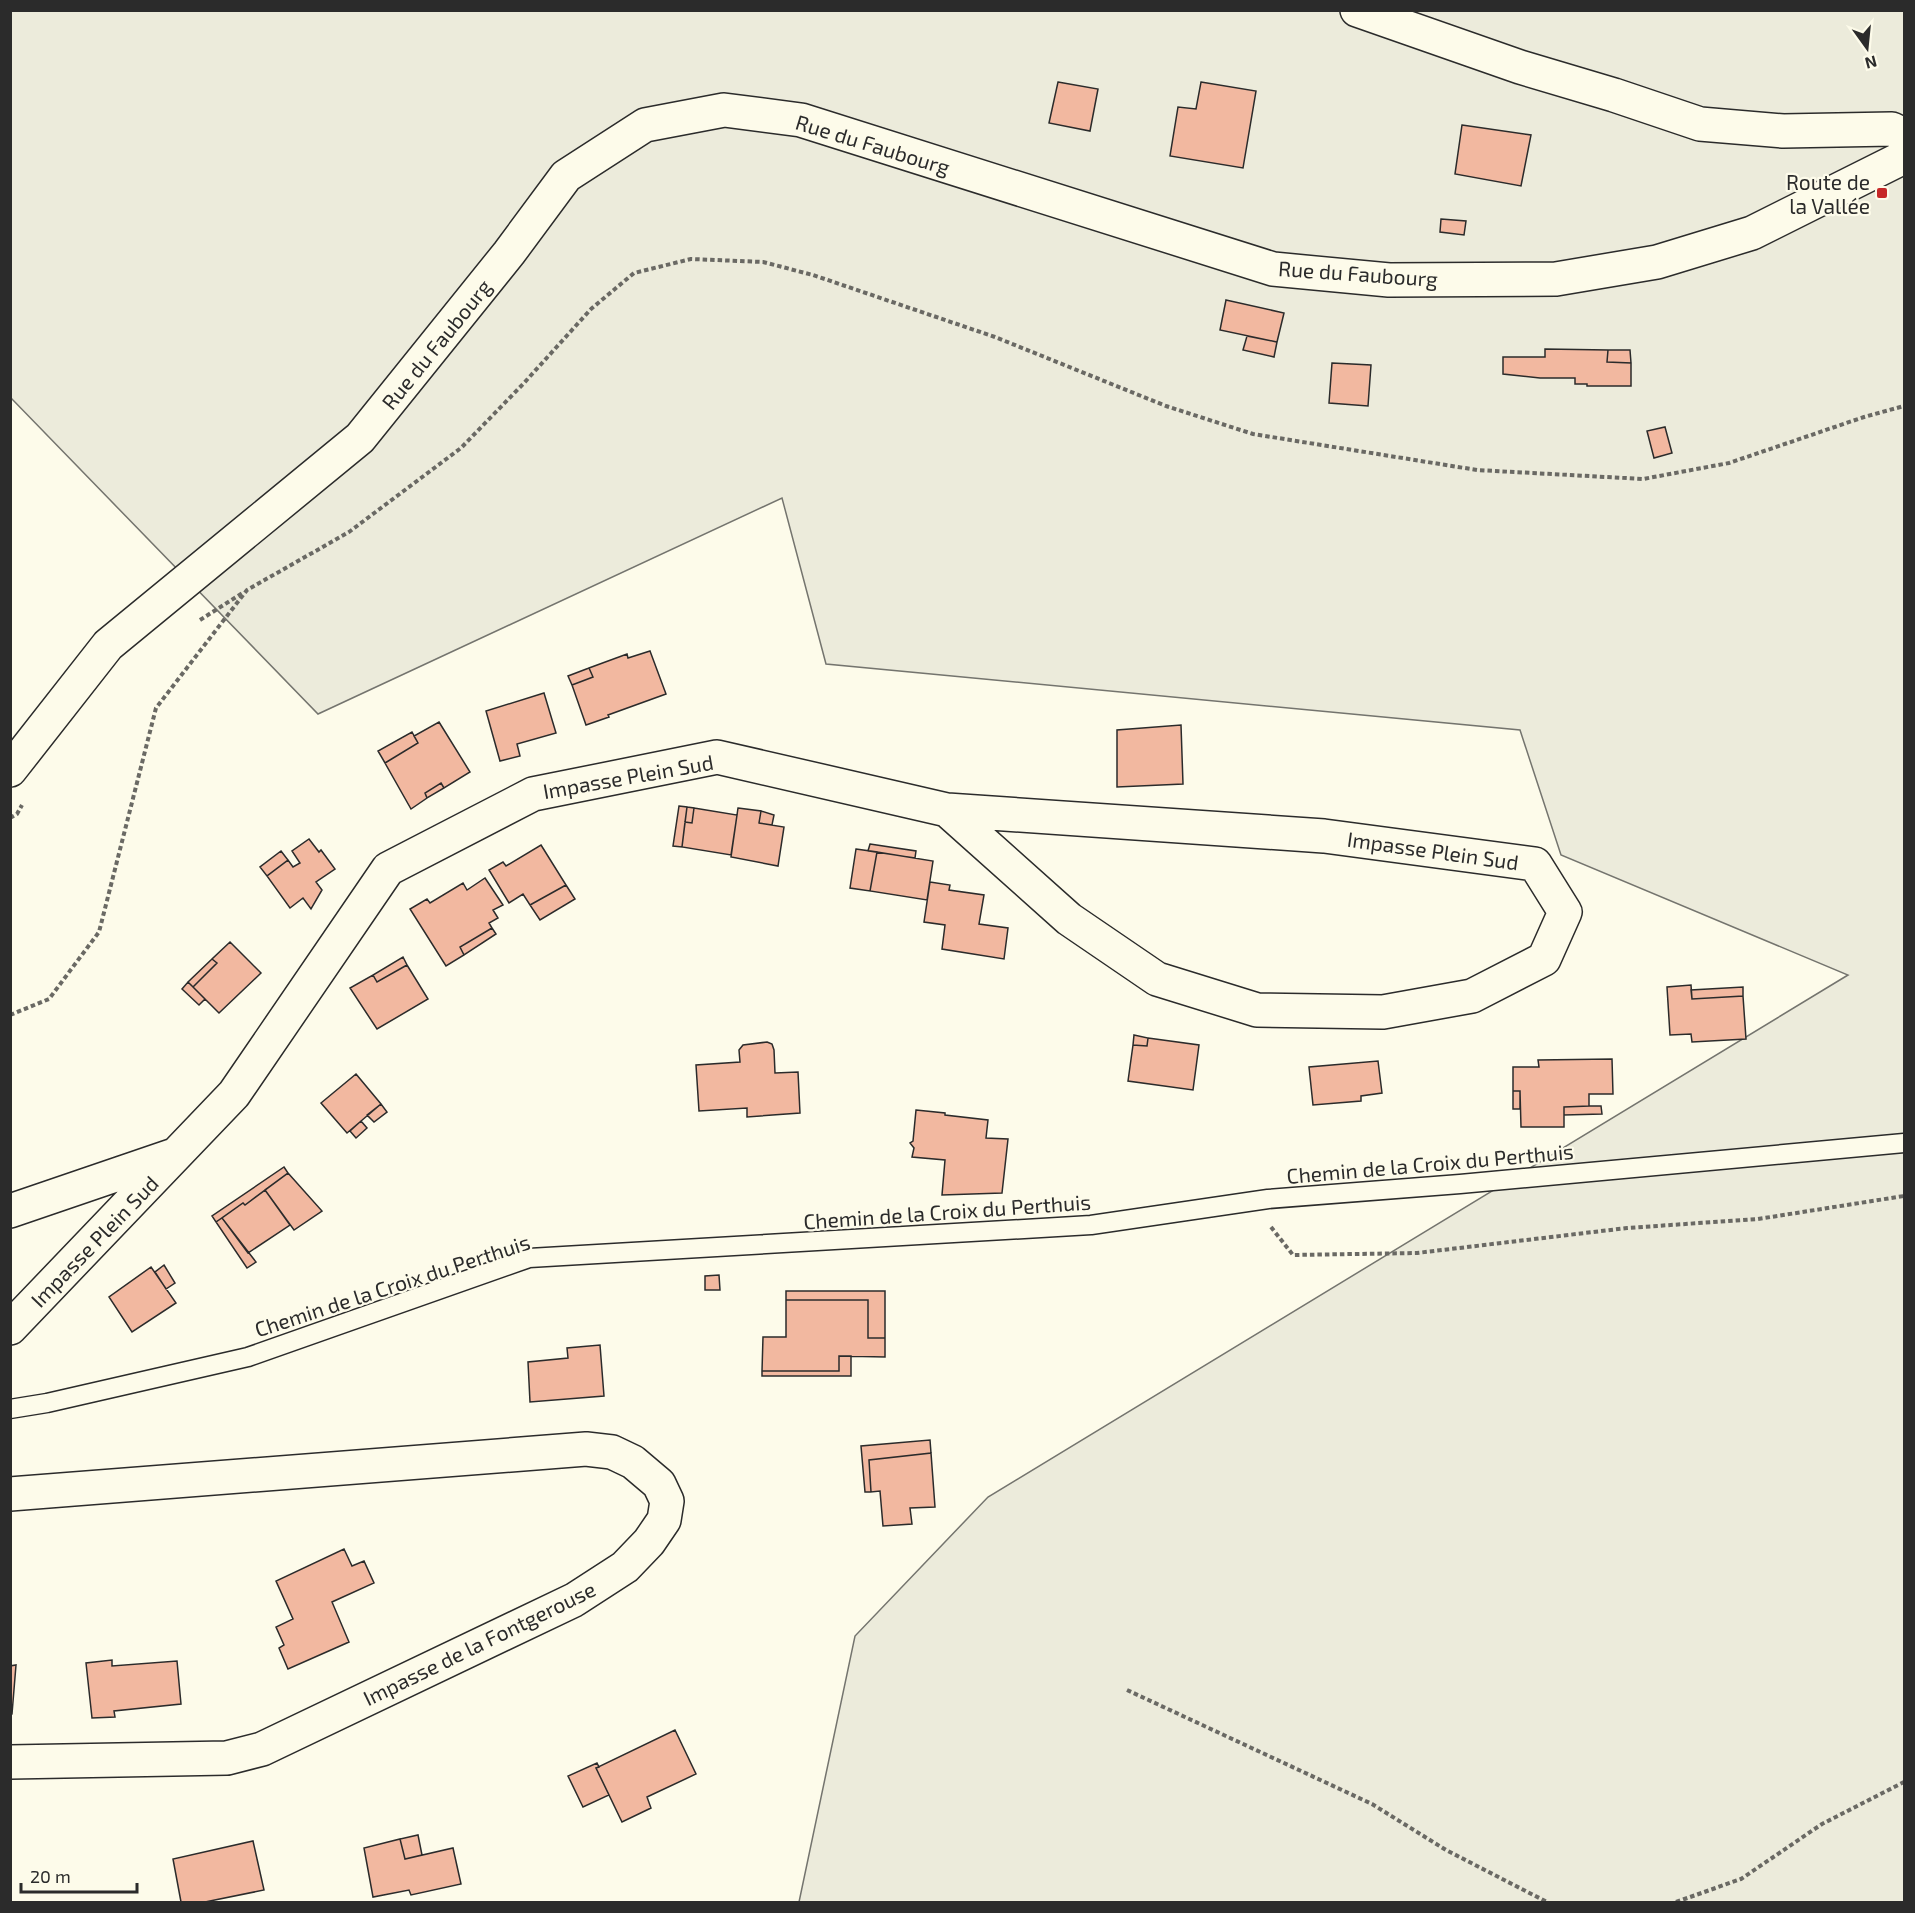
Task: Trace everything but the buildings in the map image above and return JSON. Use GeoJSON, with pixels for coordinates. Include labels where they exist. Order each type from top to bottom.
{"type":"FeatureCollection","features":[{"type":"Feature","properties":{"kind":"street"},"geometry":{"type":"LineString","coordinates":[[1357,10],[1520,67],[1700,124],[1783,131],[1892,129],[1905,135]]}},
{"type":"Feature","properties":{"kind":"street","name":"Rue du Faubourg"},"geometry":{"type":"LineString","coordinates":[[10,770],[108,645],[360,438],[509,254],[566,176],[645,125],[724,110],[801,120],[1274,269],[1389,280],[1556,279],[1657,262],[1752,233],[1905,157]]}},
{"type":"Feature","properties":{"kind":"street","name":"Impasse Plein Sud"},"geometry":{"type":"LineString","coordinates":[[10,1328],[234,1094],[388,869],[533,794],[717,757],[947,810],[1324,836],[1535,864],[1565,912],[1544,959],[1472,996],[1383,1012],[1257,1010],[1157,979],[1069,920],[947,810]]}},
{"type":"Feature","properties":{"kind":"street","name":"Impasse Plein Sud"},"geometry":{"type":"LineString","coordinates":[[10,1211],[178,1154]]}},
{"type":"Feature","properties":{"kind":"street","name":"Impasse de la Fontgerouse"},"geometry":{"type":"LineString","coordinates":[[10,1494],[586,1449],[612,1452],[633,1462],[659,1484],[668,1501],[664,1520],[649,1542],[625,1567],[574,1600],[262,1749],[227,1758],[10,1762]]}},
{"type":"Feature","properties":{"kind":"lane","name":"Chemin de la Croix du Perthuis"},"geometry":{"type":"LineString","coordinates":[[10,1408],[47,1402],[248,1357],[529,1258],[1091,1225],[1251,1202],[1905,1143]]}},
{"type":"Feature","properties":{"kind":"path"},"geometry":{"type":"LineString","coordinates":[[10,1015],[49,999],[99,932],[156,708],[247,590],[349,532],[461,448],[591,309],[634,273],[691,259],[764,262],[813,275],[995,337],[1166,406],[1253,434],[1477,470],[1643,479],[1729,463],[1864,417],[1905,406]]}},
{"type":"Feature","properties":{"kind":"path"},"geometry":{"type":"LineString","coordinates":[[1251,1202],[1293,1255],[1417,1253],[1627,1228],[1758,1219],[1905,1196]]}},
{"type":"Feature","properties":{"kind":"path"},"geometry":{"type":"LineString","coordinates":[[1127,1690],[1372,1804],[1446,1850],[1547,1902]]}},
{"type":"Feature","properties":{"kind":"path"},"geometry":{"type":"LineString","coordinates":[[1676,1902],[1741,1879],[1822,1824],[1905,1782]]}},
{"type":"Feature","properties":{"kind":"shaded area"},"geometry":{"type":"Polygon","coordinates":[[[11,11],[1904,11],[1904,1902],[799,1902],[855,1636],[988,1497],[1848,975],[1561,855],[1520,730],[826,664],[782,498],[318,714],[11,398],[11,11]]]}},
{"type":"Feature","properties":{"kind":"place","name":"Route de la Vallée"},"geometry":{"type":"Point","coordinates":[1882,193]}}]}
